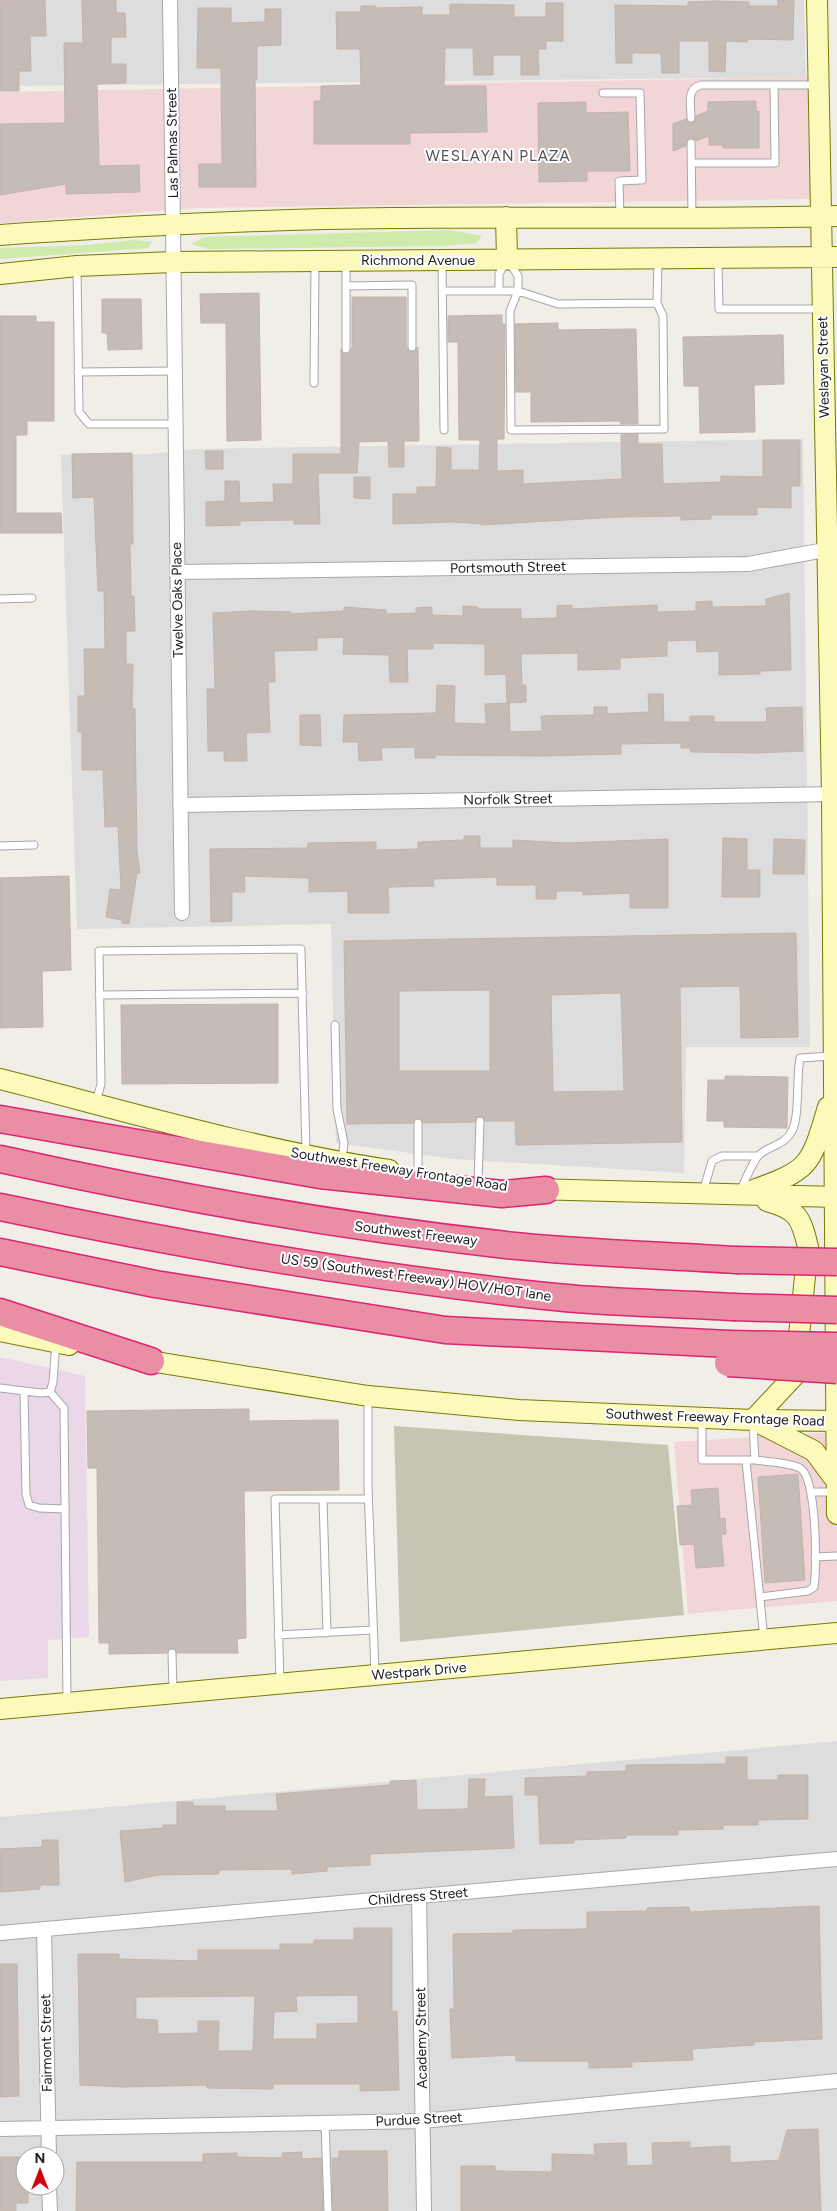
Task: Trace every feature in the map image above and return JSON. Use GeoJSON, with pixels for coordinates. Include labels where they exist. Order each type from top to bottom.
{"type":"FeatureCollection","features":[{"type":"Feature","properties":{"kind":"highway"},"geometry":{"type":"LineString","coordinates":[[0,1119],[320,1175],[502,1194],[546,1190]]}},
{"type":"Feature","properties":{"kind":"highway","name":"Southwest Freeway"},"geometry":{"type":"LineString","coordinates":[[0,1159],[123,1186],[324,1222],[508,1245],[736,1260],[837,1262]]}},
{"type":"Feature","properties":{"kind":"highway","name":"US 59 (Southwest Freeway) HOV/HOT lane"},"geometry":{"type":"LineString","coordinates":[[0,1207],[143,1237],[546,1296],[733,1307],[837,1310]]}},
{"type":"Feature","properties":{"kind":"highway"},"geometry":{"type":"LineString","coordinates":[[0,1252],[155,1284],[445,1330],[728,1354],[837,1370]]}},
{"type":"Feature","properties":{"kind":"highway"},"geometry":{"type":"LineString","coordinates":[[0,1312],[151,1362]]}},
{"type":"Feature","properties":{"kind":"highway"},"geometry":{"type":"LineString","coordinates":[[728,1354],[837,1346]]}},
{"type":"Feature","properties":{"kind":"main road","name":"Weslayan Street"},"geometry":{"type":"LineString","coordinates":[[817,0],[818,85],[829,216],[829,257],[822,309],[832,548],[837,1514]]}},
{"type":"Feature","properties":{"kind":"main road"},"geometry":{"type":"LineString","coordinates":[[0,235],[173,223],[506,217],[620,219],[829,216]]}},
{"type":"Feature","properties":{"kind":"main road"},"geometry":{"type":"LineString","coordinates":[[506,217],[507,259]]}},
{"type":"Feature","properties":{"kind":"main road","name":"Richmond Avenue"},"geometry":{"type":"LineString","coordinates":[[0,274],[77,266],[173,262],[829,257]]}},
{"type":"Feature","properties":{"kind":"main road","name":"Southwest Freeway Frontage Road"},"geometry":{"type":"LineString","coordinates":[[0,1079],[306,1156],[478,1184],[546,1190],[836,1197]]}},
{"type":"Feature","properties":{"kind":"main road"},"geometry":{"type":"LineString","coordinates":[[743,1196],[780,1180],[805,1166],[817,1146],[835,1086]]}},
{"type":"Feature","properties":{"kind":"main road"},"geometry":{"type":"LineString","coordinates":[[743,1196],[787,1206],[801,1223],[808,1247],[795,1375],[753,1420],[814,1451],[837,1482]]}},
{"type":"Feature","properties":{"kind":"main road","name":"Southwest Freeway Frontage Road"},"geometry":{"type":"LineString","coordinates":[[0,1331],[151,1362],[368,1396],[519,1410],[753,1420],[836,1420]]}},
{"type":"Feature","properties":{"kind":"main road","name":"Westpark Drive"},"geometry":{"type":"LineString","coordinates":[[0,1709],[837,1633]]}},
{"type":"Feature","properties":{"kind":"street","name":"Las Palmas Street"},"geometry":{"type":"LineString","coordinates":[[170,0],[173,286]]}},
{"type":"Feature","properties":{"kind":"street","name":"Twelve Oaks Place"},"geometry":{"type":"LineString","coordinates":[[173,286],[182,913]]}},
{"type":"Feature","properties":{"kind":"street","name":"Portsmouth Street"},"geometry":{"type":"LineString","coordinates":[[177,572],[748,564],[832,548]]}},
{"type":"Feature","properties":{"kind":"street","name":"Norfolk Street"},"geometry":{"type":"LineString","coordinates":[[180,805],[834,794]]}},
{"type":"Feature","properties":{"kind":"street","name":"Childress Street"},"geometry":{"type":"LineString","coordinates":[[0,1933],[837,1859]]}},
{"type":"Feature","properties":{"kind":"street","name":"Academy Street"},"geometry":{"type":"LineString","coordinates":[[418,1896],[424,2211]]}},
{"type":"Feature","properties":{"kind":"street","name":"Fairmont Street"},"geometry":{"type":"LineString","coordinates":[[44,1929],[48,2146]]}},
{"type":"Feature","properties":{"kind":"street","name":"Purdue Street"},"geometry":{"type":"LineString","coordinates":[[0,2130],[422,2120],[837,2081]]}},
{"type":"Feature","properties":{"kind":"street"},"geometry":{"type":"LineString","coordinates":[[49,2196],[50,2211]]}},
{"type":"Feature","properties":{"kind":"lane"},"geometry":{"type":"LineString","coordinates":[[691,118],[691,91],[693,87],[701,85],[818,85]]}},
{"type":"Feature","properties":{"kind":"lane"},"geometry":{"type":"LineString","coordinates":[[692,163],[775,162],[774,85]]}},
{"type":"Feature","properties":{"kind":"lane"},"geometry":{"type":"LineString","coordinates":[[603,94],[640,93],[642,180],[619,181],[620,219]]}},
{"type":"Feature","properties":{"kind":"lane"},"geometry":{"type":"LineString","coordinates":[[691,143],[692,218]]}},
{"type":"Feature","properties":{"kind":"lane"},"geometry":{"type":"LineString","coordinates":[[718,257],[719,309],[822,309]]}},
{"type":"Feature","properties":{"kind":"lane"},"geometry":{"type":"LineString","coordinates":[[499,291],[499,274],[507,259],[518,276],[518,291],[510,311],[512,430],[664,429],[663,316],[657,302],[658,258]]}},
{"type":"Feature","properties":{"kind":"lane"},"geometry":{"type":"LineString","coordinates":[[346,260],[346,348]]}},
{"type":"Feature","properties":{"kind":"lane"},"geometry":{"type":"LineString","coordinates":[[442,260],[444,430]]}},
{"type":"Feature","properties":{"kind":"lane"},"geometry":{"type":"LineString","coordinates":[[314,383],[315,261]]}},
{"type":"Feature","properties":{"kind":"lane"},"geometry":{"type":"LineString","coordinates":[[77,266],[79,412],[89,424],[175,424]]}},
{"type":"Feature","properties":{"kind":"lane"},"geometry":{"type":"LineString","coordinates":[[346,286],[412,285],[412,347]]}},
{"type":"Feature","properties":{"kind":"lane"},"geometry":{"type":"LineString","coordinates":[[443,291],[518,291],[558,304],[657,302]]}},
{"type":"Feature","properties":{"kind":"lane"},"geometry":{"type":"LineString","coordinates":[[78,372],[175,371]]}},
{"type":"Feature","properties":{"kind":"lane"},"geometry":{"type":"LineString","coordinates":[[0,599],[32,598]]}},
{"type":"Feature","properties":{"kind":"lane"},"geometry":{"type":"LineString","coordinates":[[0,846],[34,845]]}},
{"type":"Feature","properties":{"kind":"lane"},"geometry":{"type":"LineString","coordinates":[[95,1104],[100,1084],[98,950],[301,948],[306,1156]]}},
{"type":"Feature","properties":{"kind":"lane"},"geometry":{"type":"LineString","coordinates":[[99,995],[302,993]]}},
{"type":"Feature","properties":{"kind":"lane"},"geometry":{"type":"LineString","coordinates":[[336,1025],[337,1109],[344,1143],[341,1163]]}},
{"type":"Feature","properties":{"kind":"lane"},"geometry":{"type":"LineString","coordinates":[[702,1194],[712,1161],[722,1156],[758,1156],[782,1144],[792,1130],[795,1120],[797,1073],[800,1058],[836,1056]]}},
{"type":"Feature","properties":{"kind":"lane"},"geometry":{"type":"LineString","coordinates":[[478,1184],[480,1122]]}},
{"type":"Feature","properties":{"kind":"lane"},"geometry":{"type":"LineString","coordinates":[[418,1123],[418,1175]]}},
{"type":"Feature","properties":{"kind":"lane"},"geometry":{"type":"LineString","coordinates":[[743,1196],[758,1156]]}},
{"type":"Feature","properties":{"kind":"lane"},"geometry":{"type":"LineString","coordinates":[[50,1392],[53,1382],[56,1342]]}},
{"type":"Feature","properties":{"kind":"lane"},"geometry":{"type":"LineString","coordinates":[[0,1388],[50,1392],[64,1408],[67,1703]]}},
{"type":"Feature","properties":{"kind":"lane"},"geometry":{"type":"LineString","coordinates":[[24,1391],[26,1494],[29,1505],[39,1508],[65,1508]]}},
{"type":"Feature","properties":{"kind":"lane"},"geometry":{"type":"LineString","coordinates":[[368,1396],[368,1499],[375,1675]]}},
{"type":"Feature","properties":{"kind":"lane"},"geometry":{"type":"LineString","coordinates":[[702,1417],[702,1460],[755,1460],[800,1468],[807,1474],[812,1492],[815,1556],[814,1587],[808,1591],[760,1597]]}},
{"type":"Feature","properties":{"kind":"lane"},"geometry":{"type":"LineString","coordinates":[[753,1420],[755,1460]]}},
{"type":"Feature","properties":{"kind":"lane"},"geometry":{"type":"LineString","coordinates":[[746,1460],[764,1640]]}},
{"type":"Feature","properties":{"kind":"lane"},"geometry":{"type":"LineString","coordinates":[[812,1492],[837,1492]]}},
{"type":"Feature","properties":{"kind":"lane"},"geometry":{"type":"LineString","coordinates":[[280,1684],[275,1499],[368,1499]]}},
{"type":"Feature","properties":{"kind":"lane"},"geometry":{"type":"LineString","coordinates":[[323,1499],[327,1633]]}},
{"type":"Feature","properties":{"kind":"lane"},"geometry":{"type":"LineString","coordinates":[[815,1556],[837,1556]]}},
{"type":"Feature","properties":{"kind":"lane"},"geometry":{"type":"LineString","coordinates":[[278,1636],[372,1630]]}},
{"type":"Feature","properties":{"kind":"lane"},"geometry":{"type":"LineString","coordinates":[[172,1653],[173,1693]]}},
{"type":"Feature","properties":{"kind":"lane"},"geometry":{"type":"LineString","coordinates":[[325,2122],[328,2211]]}},
{"type":"Feature","properties":{"kind":"shaded area"},"geometry":{"type":"Polygon","coordinates":[[[0,0],[804,0],[806,77],[0,86],[0,0]]]}},
{"type":"Feature","properties":{"kind":"shaded area"},"geometry":{"type":"Polygon","coordinates":[[[809,77],[810,199],[197,208],[0,223],[0,92],[809,77]]]}},
{"type":"Feature","properties":{"kind":"shaded area"},"geometry":{"type":"Polygon","coordinates":[[[803,439],[810,1047],[686,1047],[684,1173],[454,1159],[336,1143],[331,924],[77,929],[61,455],[150,454],[196,449],[803,439]]]}},
{"type":"Feature","properties":{"kind":"shaded area"},"geometry":{"type":"Polygon","coordinates":[[[0,1357],[85,1376],[89,1637],[48,1640],[48,1678],[0,1681],[0,1357]]]}},
{"type":"Feature","properties":{"kind":"shaded area"},"geometry":{"type":"Polygon","coordinates":[[[394,1426],[668,1445],[684,1615],[400,1642],[394,1426]]]}},
{"type":"Feature","properties":{"kind":"shaded area"},"geometry":{"type":"Polygon","coordinates":[[[837,1432],[837,1601],[688,1614],[674,1442],[837,1432]]]}},
{"type":"Feature","properties":{"kind":"shaded area"},"geometry":{"type":"Polygon","coordinates":[[[837,1741],[837,2211],[0,2211],[0,1817],[837,1741]]]}},
{"type":"Feature","properties":{"kind":"green space"},"geometry":{"type":"Polygon","coordinates":[[[450,230],[482,236],[477,243],[445,246],[208,249],[191,244],[205,237],[450,230]]]}},
{"type":"Feature","properties":{"kind":"green space"},"geometry":{"type":"Polygon","coordinates":[[[134,240],[152,242],[148,248],[0,259],[0,248],[87,245],[134,240]]]}},
{"type":"Feature","properties":{"kind":"building"},"geometry":{"type":"Polygon","coordinates":[[[0,0],[45,0],[46,36],[30,36],[31,71],[19,71],[19,91],[0,91],[0,0]]]}},
{"type":"Feature","properties":{"kind":"building"},"geometry":{"type":"Polygon","coordinates":[[[82,0],[116,0],[116,13],[125,13],[126,37],[111,37],[111,64],[126,64],[126,83],[97,84],[99,166],[139,165],[140,192],[66,194],[66,184],[0,195],[0,124],[65,123],[64,43],[83,43],[82,0]]]}},
{"type":"Feature","properties":{"kind":"building"},"geometry":{"type":"Polygon","coordinates":[[[778,0],[794,0],[793,40],[748,39],[747,42],[726,41],[725,72],[709,71],[709,41],[679,41],[679,73],[662,73],[661,53],[632,53],[632,63],[616,63],[615,5],[688,6],[688,2],[715,1],[749,2],[749,6],[778,6],[778,0]]]}},
{"type":"Feature","properties":{"kind":"building"},"geometry":{"type":"Polygon","coordinates":[[[546,3],[563,3],[563,41],[546,41],[546,49],[538,49],[539,75],[521,75],[521,55],[493,55],[493,75],[474,75],[473,48],[445,48],[444,86],[486,86],[487,132],[410,133],[410,144],[314,144],[314,101],[321,101],[321,86],[361,85],[360,49],[337,49],[336,12],[361,12],[361,6],[376,6],[376,8],[422,7],[422,15],[450,15],[450,4],[514,5],[514,17],[546,17],[546,3]]]}},
{"type":"Feature","properties":{"kind":"building"},"geometry":{"type":"Polygon","coordinates":[[[198,8],[231,8],[231,23],[265,22],[265,9],[281,9],[281,45],[257,46],[257,80],[255,80],[256,187],[199,187],[199,164],[222,164],[221,68],[197,68],[198,8]]]}},
{"type":"Feature","properties":{"kind":"building"},"geometry":{"type":"Polygon","coordinates":[[[756,101],[756,112],[759,111],[759,148],[723,148],[723,145],[709,145],[709,136],[696,141],[693,138],[689,138],[686,146],[673,151],[673,124],[686,119],[689,123],[693,123],[696,116],[708,111],[708,102],[756,101]]]}},
{"type":"Feature","properties":{"kind":"building"},"geometry":{"type":"Polygon","coordinates":[[[586,102],[586,113],[628,112],[630,171],[587,171],[587,181],[539,182],[538,103],[586,102]]]}},
{"type":"Feature","properties":{"kind":"building"},"geometry":{"type":"Polygon","coordinates":[[[259,293],[261,440],[227,441],[226,323],[201,323],[200,294],[259,293]]]}},
{"type":"Feature","properties":{"kind":"building"},"geometry":{"type":"Polygon","coordinates":[[[352,297],[406,297],[406,347],[412,352],[418,347],[419,441],[404,441],[404,467],[389,467],[388,441],[359,442],[357,473],[318,473],[320,524],[294,524],[294,520],[240,521],[240,525],[206,526],[206,502],[225,501],[225,481],[239,481],[240,503],[274,502],[273,484],[293,484],[293,454],[341,454],[341,349],[346,354],[352,348],[352,297]]]}},
{"type":"Feature","properties":{"kind":"building"},"geometry":{"type":"Polygon","coordinates":[[[102,299],[141,299],[142,349],[108,350],[107,333],[102,333],[102,299]]]}},
{"type":"Feature","properties":{"kind":"building"},"geometry":{"type":"Polygon","coordinates":[[[502,315],[502,324],[505,324],[504,439],[497,439],[497,471],[523,470],[523,484],[622,479],[621,435],[638,434],[638,444],[662,444],[663,484],[721,482],[721,476],[763,477],[763,440],[800,440],[800,486],[791,486],[791,508],[757,507],[757,515],[711,515],[711,519],[681,520],[681,516],[617,517],[481,525],[454,522],[393,524],[393,494],[417,494],[417,487],[436,487],[437,447],[451,448],[451,470],[479,470],[480,440],[459,440],[458,342],[448,342],[448,316],[502,315]]]}},
{"type":"Feature","properties":{"kind":"building"},"geometry":{"type":"Polygon","coordinates":[[[0,316],[36,316],[36,322],[54,322],[54,421],[27,421],[27,435],[16,435],[16,513],[61,513],[62,533],[0,533],[0,316]]]}},
{"type":"Feature","properties":{"kind":"building"},"geometry":{"type":"Polygon","coordinates":[[[558,323],[558,330],[636,329],[638,424],[621,424],[620,421],[531,422],[531,392],[516,392],[515,324],[558,323]]]}},
{"type":"Feature","properties":{"kind":"building"},"geometry":{"type":"Polygon","coordinates":[[[783,335],[784,384],[754,385],[755,432],[700,433],[699,386],[684,386],[683,337],[783,335]]]}},
{"type":"Feature","properties":{"kind":"building"},"geometry":{"type":"Polygon","coordinates":[[[205,451],[223,451],[223,469],[206,469],[205,451]]]}},
{"type":"Feature","properties":{"kind":"building"},"geometry":{"type":"Polygon","coordinates":[[[132,453],[133,544],[130,544],[131,596],[134,596],[135,631],[126,631],[126,664],[133,664],[132,709],[135,709],[137,851],[140,873],[137,873],[129,924],[122,923],[122,920],[106,917],[110,889],[121,890],[118,826],[105,827],[103,770],[82,770],[82,732],[78,732],[78,696],[85,696],[84,649],[105,649],[104,591],[98,591],[94,497],[73,498],[72,454],[132,453]]]}},
{"type":"Feature","properties":{"kind":"building"},"geometry":{"type":"Polygon","coordinates":[[[354,477],[370,477],[370,499],[354,498],[354,477]]]}},
{"type":"Feature","properties":{"kind":"building"},"geometry":{"type":"Polygon","coordinates":[[[789,593],[791,670],[760,671],[760,674],[719,675],[719,651],[697,652],[696,640],[667,641],[667,656],[620,658],[620,669],[578,670],[578,653],[521,654],[522,685],[526,685],[526,702],[507,703],[506,674],[485,675],[485,644],[433,643],[433,649],[407,649],[408,682],[390,682],[389,655],[343,654],[344,637],[317,638],[317,650],[274,651],[275,682],[268,682],[270,732],[246,733],[247,761],[224,761],[224,751],[208,751],[207,689],[215,689],[213,613],[252,611],[291,612],[291,614],[344,611],[344,607],[386,610],[386,614],[416,613],[416,608],[432,607],[432,615],[463,616],[463,606],[478,607],[478,609],[521,609],[521,619],[557,618],[557,606],[572,605],[572,609],[657,605],[657,612],[696,611],[696,602],[712,601],[712,607],[766,606],[766,599],[789,593]]]}},
{"type":"Feature","properties":{"kind":"building"},"geometry":{"type":"Polygon","coordinates":[[[437,685],[455,686],[454,723],[486,724],[485,704],[509,703],[510,732],[542,731],[541,716],[594,715],[594,707],[607,707],[607,714],[649,712],[648,694],[663,694],[664,722],[690,722],[690,716],[714,716],[714,722],[767,722],[766,708],[802,707],[803,751],[759,753],[691,752],[690,748],[681,748],[681,743],[621,744],[621,754],[543,756],[435,755],[435,758],[415,758],[415,747],[381,748],[382,760],[359,761],[358,742],[343,742],[344,715],[436,713],[437,685]]]}},
{"type":"Feature","properties":{"kind":"building"},"geometry":{"type":"Polygon","coordinates":[[[300,715],[320,715],[321,746],[300,745],[300,715]]]}},
{"type":"Feature","properties":{"kind":"building"},"geometry":{"type":"Polygon","coordinates":[[[464,836],[480,836],[480,848],[513,848],[513,840],[566,843],[668,839],[668,908],[630,908],[630,893],[583,895],[583,891],[556,891],[556,899],[536,899],[536,885],[497,885],[497,877],[433,879],[434,886],[388,887],[389,913],[348,913],[348,891],[309,892],[309,878],[244,876],[245,892],[232,892],[232,921],[211,922],[210,849],[308,848],[308,843],[376,842],[376,850],[418,849],[418,842],[464,840],[464,836]]]}},
{"type":"Feature","properties":{"kind":"building"},"geometry":{"type":"Polygon","coordinates":[[[723,838],[747,839],[747,870],[760,870],[760,897],[722,897],[723,838]]]}},
{"type":"Feature","properties":{"kind":"building"},"geometry":{"type":"Polygon","coordinates":[[[774,839],[805,840],[804,874],[773,874],[774,839]]]}},
{"type":"Feature","properties":{"kind":"building"},"geometry":{"type":"Polygon","coordinates":[[[69,876],[71,970],[42,971],[43,1027],[0,1028],[0,878],[69,876]]]}},
{"type":"Feature","properties":{"kind":"building"},"geometry":{"type":"Polygon","coordinates":[[[796,933],[798,1037],[741,1038],[740,986],[680,987],[682,1142],[516,1145],[515,1121],[485,1121],[481,1116],[476,1118],[475,1122],[423,1123],[418,1118],[413,1123],[347,1124],[344,941],[796,933]],[[490,990],[399,991],[399,1071],[490,1071],[490,990]],[[621,993],[551,995],[553,1092],[624,1091],[621,993]]]}},
{"type":"Feature","properties":{"kind":"building"},"geometry":{"type":"Polygon","coordinates":[[[278,1004],[278,1083],[122,1084],[121,1005],[278,1004]]]}},
{"type":"Feature","properties":{"kind":"building"},"geometry":{"type":"Polygon","coordinates":[[[725,1076],[788,1077],[787,1128],[724,1127],[724,1121],[707,1121],[708,1080],[725,1080],[725,1076]]]}},
{"type":"Feature","properties":{"kind":"building"},"geometry":{"type":"Polygon","coordinates":[[[249,1409],[249,1421],[338,1420],[339,1490],[244,1491],[246,1638],[237,1639],[238,1653],[177,1653],[172,1648],[167,1653],[109,1654],[109,1643],[99,1643],[97,1468],[88,1468],[87,1411],[249,1409]]]}},
{"type":"Feature","properties":{"kind":"building"},"geometry":{"type":"Polygon","coordinates":[[[798,1474],[805,1580],[765,1583],[758,1477],[798,1474]]]}},
{"type":"Feature","properties":{"kind":"building"},"geometry":{"type":"Polygon","coordinates":[[[718,1488],[720,1519],[725,1518],[726,1534],[721,1535],[724,1566],[696,1568],[694,1544],[680,1545],[677,1506],[692,1505],[691,1490],[718,1488]]]}},
{"type":"Feature","properties":{"kind":"building"},"geometry":{"type":"Polygon","coordinates":[[[726,1757],[747,1757],[747,1780],[778,1780],[778,1775],[808,1775],[808,1819],[758,1820],[758,1825],[723,1825],[723,1829],[678,1830],[678,1835],[626,1835],[626,1838],[574,1840],[574,1843],[540,1844],[538,1795],[525,1795],[525,1778],[587,1776],[587,1772],[626,1771],[626,1765],[726,1764],[726,1757]]]}},
{"type":"Feature","properties":{"kind":"building"},"geometry":{"type":"Polygon","coordinates":[[[469,1779],[485,1779],[484,1797],[512,1796],[514,1848],[370,1854],[370,1865],[327,1867],[327,1871],[292,1874],[292,1869],[219,1870],[219,1874],[158,1875],[125,1882],[120,1831],[163,1828],[163,1825],[177,1825],[177,1802],[193,1802],[193,1806],[225,1806],[225,1811],[278,1811],[276,1794],[390,1785],[390,1781],[416,1780],[417,1810],[468,1809],[469,1779]]]}},
{"type":"Feature","properties":{"kind":"building"},"geometry":{"type":"Polygon","coordinates":[[[42,1840],[58,1840],[59,1885],[40,1885],[40,1889],[0,1892],[0,1849],[42,1847],[42,1840]]]}},
{"type":"Feature","properties":{"kind":"building"},"geometry":{"type":"Polygon","coordinates":[[[819,1906],[822,2039],[754,2042],[754,2045],[692,2049],[693,2060],[632,2062],[632,2067],[589,2068],[589,2061],[516,2061],[516,2055],[452,2058],[450,2009],[454,2009],[453,1934],[513,1933],[513,1930],[587,1929],[587,1912],[647,1911],[647,1908],[689,1907],[690,1912],[819,1906]]]}},
{"type":"Feature","properties":{"kind":"building"},"geometry":{"type":"Polygon","coordinates":[[[354,1928],[392,1928],[392,2011],[397,2011],[399,2090],[360,2091],[360,2084],[273,2084],[273,2089],[207,2088],[207,2085],[123,2087],[80,2085],[78,1954],[119,1954],[119,1959],[198,1961],[198,1950],[280,1950],[280,1944],[314,1944],[314,1940],[354,1940],[354,1928]],[[358,1995],[296,1996],[297,2011],[274,2012],[273,2039],[317,2039],[317,2024],[358,2023],[358,1995]],[[255,1996],[136,1997],[136,2019],[157,2020],[158,2034],[198,2033],[198,2021],[219,2021],[218,2051],[253,2051],[255,1996]]]}},
{"type":"Feature","properties":{"kind":"building"},"geometry":{"type":"Polygon","coordinates":[[[0,1964],[17,1964],[19,2096],[0,2097],[0,1964]]]}},
{"type":"Feature","properties":{"kind":"building"},"geometry":{"type":"Polygon","coordinates":[[[818,2129],[821,2211],[461,2211],[461,2166],[495,2166],[495,2171],[552,2172],[552,2154],[595,2155],[594,2144],[626,2143],[627,2166],[653,2165],[652,2143],[690,2142],[690,2148],[730,2146],[730,2163],[779,2160],[787,2130],[818,2129]]]}},
{"type":"Feature","properties":{"kind":"building"},"geometry":{"type":"Polygon","coordinates":[[[339,2151],[387,2151],[388,2211],[333,2211],[332,2158],[339,2158],[339,2151]]]}},
{"type":"Feature","properties":{"kind":"building"},"geometry":{"type":"Polygon","coordinates":[[[302,2152],[302,2159],[321,2158],[323,2211],[76,2211],[77,2162],[203,2162],[203,2154],[237,2153],[237,2157],[282,2158],[282,2153],[302,2152]]]}},
{"type":"Feature","properties":{"kind":"building"},"geometry":{"type":"Polygon","coordinates":[[[0,2157],[15,2157],[15,2196],[28,2196],[28,2203],[16,2203],[16,2211],[0,2211],[0,2157]]]}},
{"type":"Feature","properties":{"kind":"district","name":"WESLAYAN PLAZA"},"geometry":{"type":"Point","coordinates":[498,156]}}]}
